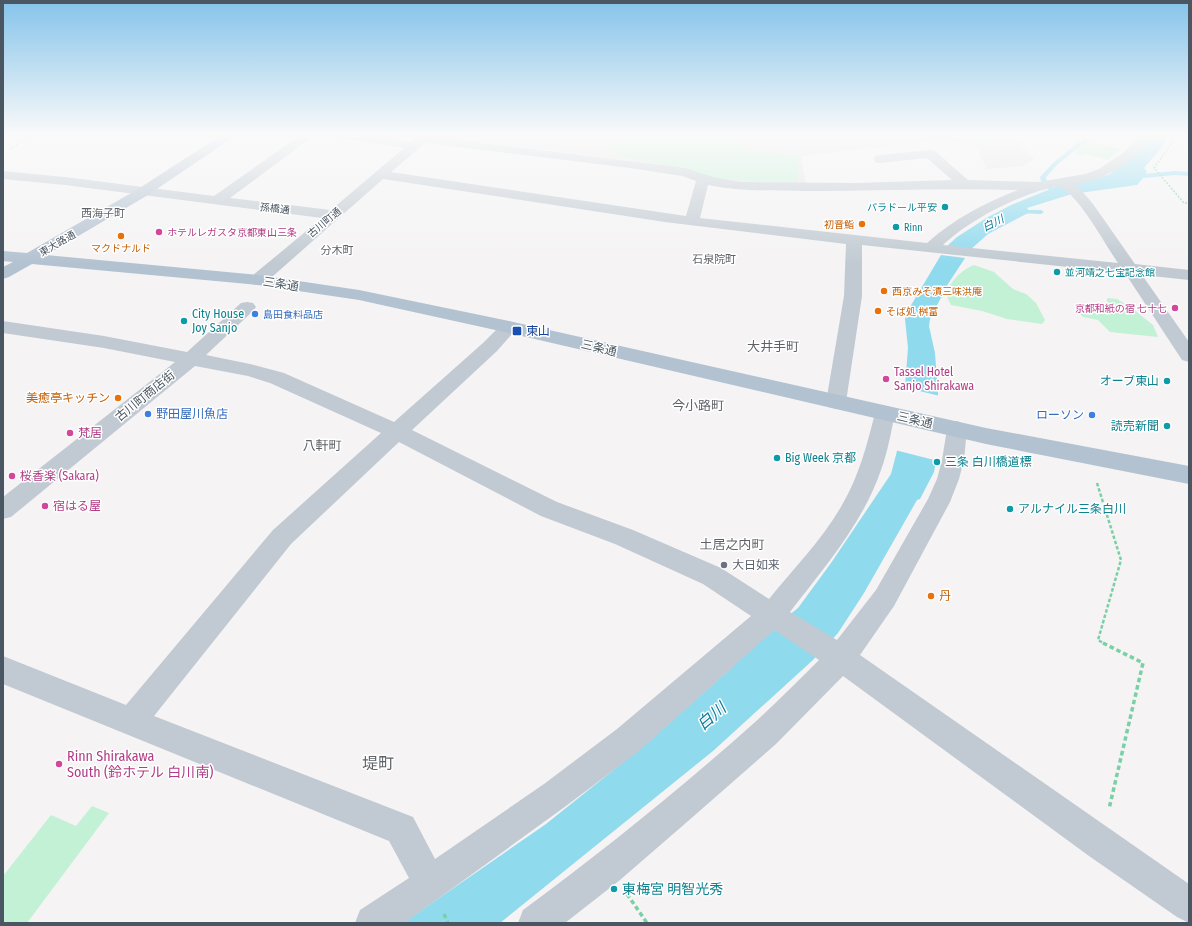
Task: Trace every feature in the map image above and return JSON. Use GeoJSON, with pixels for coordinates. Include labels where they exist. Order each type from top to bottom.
{"type":"FeatureCollection","features":[{"type":"Feature","properties":{"kind":"main road","name":"東大路通"},"geometry":{"type":"LineString","coordinates":[[3,274],[166,177]]}},
{"type":"Feature","properties":{"kind":"main road","name":"三条通"},"geometry":{"type":"LineString","coordinates":[[3,256],[258,280],[359,295],[509,327],[949,427],[1090,457],[1189,475]]}},
{"type":"Feature","properties":{"kind":"street","name":"孫橋通"},"geometry":{"type":"LineString","coordinates":[[26,177],[334,215]]}},
{"type":"Feature","properties":{"kind":"street"},"geometry":{"type":"LineString","coordinates":[[216,201],[249,177]]}},
{"type":"Feature","properties":{"kind":"street","name":"古川町通"},"geometry":{"type":"LineString","coordinates":[[258,280],[377,177]]}},
{"type":"Feature","properties":{"kind":"street"},"geometry":{"type":"LineString","coordinates":[[402,177],[692,221],[936,249],[1189,275]]}},
{"type":"Feature","properties":{"kind":"street"},"geometry":{"type":"LineString","coordinates":[[699,177],[718,183],[740,186],[800,187],[964,184],[1040,179],[1069,186],[1093,177]]}},
{"type":"Feature","properties":{"kind":"street"},"geometry":{"type":"LineString","coordinates":[[956,177],[964,184]]}},
{"type":"Feature","properties":{"kind":"street"},"geometry":{"type":"LineString","coordinates":[[692,221],[704,179]]}},
{"type":"Feature","properties":{"kind":"street"},"geometry":{"type":"LineString","coordinates":[[936,249],[948,232],[1040,179]]}},
{"type":"Feature","properties":{"kind":"street"},"geometry":{"type":"LineString","coordinates":[[1069,186],[1130,269],[1189,356]]}},
{"type":"Feature","properties":{"kind":"street"},"geometry":{"type":"LineString","coordinates":[[836,402],[853,296],[854,240]]}},
{"type":"Feature","properties":{"kind":"street","name":"古川町商店街"},"geometry":{"type":"LineString","coordinates":[[3,510],[192,358],[247,307]]}},
{"type":"Feature","properties":{"kind":"street"},"geometry":{"type":"LineString","coordinates":[[3,327],[104,342],[192,358],[250,370],[277,378],[396,431],[549,509],[624,537],[712,576],[835,654],[1189,905]]}},
{"type":"Feature","properties":{"kind":"street"},"geometry":{"type":"LineString","coordinates":[[131,721],[282,537],[396,431],[490,347],[509,327]]}},
{"type":"Feature","properties":{"kind":"street"},"geometry":{"type":"LineString","coordinates":[[373,923],[430,884],[628,740],[775,617],[851,511],[870,471],[879,441],[890,414]]}},
{"type":"Feature","properties":{"kind":"street"},"geometry":{"type":"LineString","coordinates":[[536,923],[608,868],[765,733],[885,598],[938,502],[951,466],[949,427]]}},
{"type":"Feature","properties":{"kind":"street"},"geometry":{"type":"LineString","coordinates":[[3,670],[401,829],[430,884]]}},
{"type":"Feature","properties":{"kind":"path"},"geometry":{"type":"LineString","coordinates":[[1162,177],[1184,203],[1189,204]]}},
{"type":"Feature","properties":{"kind":"path"},"geometry":{"type":"LineString","coordinates":[[1090,457],[1121,560],[1098,640],[1143,663],[1101,844]]}},
{"type":"Feature","properties":{"kind":"shaded area"},"geometry":{"type":"Polygon","coordinates":[[[707,177],[805,177],[806,185],[723,182],[707,177]]]}},
{"type":"Feature","properties":{"kind":"green space"},"geometry":{"type":"Polygon","coordinates":[[[711,177],[797,177],[797,182],[748,181],[711,177]]]}},
{"type":"Feature","properties":{"kind":"green space"},"geometry":{"type":"Polygon","coordinates":[[[974,265],[994,272],[1013,289],[1026,294],[1036,303],[1045,320],[1042,324],[1007,319],[982,311],[951,305],[947,296],[950,286],[956,277],[974,265]]]}},
{"type":"Feature","properties":{"kind":"green space"},"geometry":{"type":"Polygon","coordinates":[[[1107,298],[1117,299],[1133,309],[1153,325],[1158,337],[1110,332],[1098,320],[1083,317],[1079,313],[1079,311],[1102,311],[1107,306],[1107,298]]]}},
{"type":"Feature","properties":{"kind":"green space"},"geometry":{"type":"Polygon","coordinates":[[[92,806],[109,813],[27,923],[3,923],[3,876],[51,815],[76,826],[92,806]]]}},
{"type":"Feature","properties":{"kind":"water","name":"白川"},"geometry":{"type":"Polygon","coordinates":[[[1100,177],[1144,177],[1137,185],[1072,194],[1027,208],[1030,212],[988,234],[970,250],[946,247],[957,237],[988,217],[1011,205],[1060,185],[1100,177]]]}},
{"type":"Feature","properties":{"kind":"water","name":"白川"},"geometry":{"type":"Polygon","coordinates":[[[941,255],[965,258],[948,284],[930,319],[929,326],[935,353],[938,394],[936,461],[934,472],[920,499],[917,500],[864,593],[838,633],[813,660],[713,751],[500,923],[403,923],[546,824],[646,744],[729,670],[773,628],[798,608],[831,563],[891,474],[897,451],[905,386],[908,348],[905,319],[907,312],[941,255]]]}},
{"type":"Feature","properties":{"kind":"pier"},"geometry":{"type":"Polygon","coordinates":[[[903,387],[940,396],[938,461],[895,450],[903,387]]]}},
{"type":"Feature","properties":{"kind":"waterway"},"geometry":{"type":"LineString","coordinates":[[1043,177],[1044,181],[1052,190]]}},
{"type":"Feature","properties":{"kind":"waterway"},"geometry":{"type":"LineString","coordinates":[[1018,212],[1041,212]]}},
{"type":"Feature","properties":{"kind":"place","name":"パラドール平安"},"geometry":{"type":"Point","coordinates":[945,207]}},
{"type":"Feature","properties":{"kind":"place","name":"初音鮨"},"geometry":{"type":"Point","coordinates":[862,224]}},
{"type":"Feature","properties":{"kind":"place","name":"Rinn"},"geometry":{"type":"Point","coordinates":[896,227]}},
{"type":"Feature","properties":{"kind":"place","name":"ホテルレガスタ京都東山三条"},"geometry":{"type":"Point","coordinates":[159,232]}},
{"type":"Feature","properties":{"kind":"place","name":"マクドナルド"},"geometry":{"type":"Point","coordinates":[121,236]}},
{"type":"Feature","properties":{"kind":"place","name":"並河靖之七宝記念館"},"geometry":{"type":"Point","coordinates":[1057,272]}},
{"type":"Feature","properties":{"kind":"place","name":"西京みそ漬三味洪庵"},"geometry":{"type":"Point","coordinates":[884,291]}},
{"type":"Feature","properties":{"kind":"place","name":"京都和紙の宿 七十七"},"geometry":{"type":"Point","coordinates":[1175,308]}},
{"type":"Feature","properties":{"kind":"place","name":"そば処 桝富"},"geometry":{"type":"Point","coordinates":[878,311]}},
{"type":"Feature","properties":{"kind":"place","name":"島田食料品店"},"geometry":{"type":"Point","coordinates":[255,314]}},
{"type":"Feature","properties":{"kind":"place","name":"City House Joy Sanjo"},"geometry":{"type":"Point","coordinates":[184,321]}},
{"type":"Feature","properties":{"kind":"place","name":"東山"},"geometry":{"type":"Point","coordinates":[517,331]}},
{"type":"Feature","properties":{"kind":"place","name":"Tassel Hotel Sanjo Shirakawa"},"geometry":{"type":"Point","coordinates":[886,379]}},
{"type":"Feature","properties":{"kind":"place","name":"オーブ東山"},"geometry":{"type":"Point","coordinates":[1167,381]}},
{"type":"Feature","properties":{"kind":"place","name":"美癒亭キッチン"},"geometry":{"type":"Point","coordinates":[118,398]}},
{"type":"Feature","properties":{"kind":"place","name":"野田屋川魚店"},"geometry":{"type":"Point","coordinates":[148,414]}},
{"type":"Feature","properties":{"kind":"place","name":"ローソン"},"geometry":{"type":"Point","coordinates":[1092,415]}},
{"type":"Feature","properties":{"kind":"place","name":"読売新聞"},"geometry":{"type":"Point","coordinates":[1167,426]}},
{"type":"Feature","properties":{"kind":"place","name":"梵居"},"geometry":{"type":"Point","coordinates":[70,433]}},
{"type":"Feature","properties":{"kind":"place","name":"Big Week 京都"},"geometry":{"type":"Point","coordinates":[777,458]}},
{"type":"Feature","properties":{"kind":"place","name":"三条 白川橋道標"},"geometry":{"type":"Point","coordinates":[937,462]}},
{"type":"Feature","properties":{"kind":"place","name":"桜香楽 (Sakara)"},"geometry":{"type":"Point","coordinates":[12,476]}},
{"type":"Feature","properties":{"kind":"place","name":"宿はる屋"},"geometry":{"type":"Point","coordinates":[45,506]}},
{"type":"Feature","properties":{"kind":"place","name":"アルナイル三条白川"},"geometry":{"type":"Point","coordinates":[1010,509]}},
{"type":"Feature","properties":{"kind":"place","name":"大日如来"},"geometry":{"type":"Point","coordinates":[724,565]}},
{"type":"Feature","properties":{"kind":"place","name":"丹"},"geometry":{"type":"Point","coordinates":[931,596]}},
{"type":"Feature","properties":{"kind":"place","name":"Rinn Shirakawa South (鈴ホテル 白川南)"},"geometry":{"type":"Point","coordinates":[59,764]}},
{"type":"Feature","properties":{"kind":"place","name":"東梅宮 明智光秀"},"geometry":{"type":"Point","coordinates":[614,889]}},
{"type":"Feature","properties":{"kind":"district","name":"西海子町"},"geometry":{"type":"Point","coordinates":[103,213]}},
{"type":"Feature","properties":{"kind":"district","name":"分木町"},"geometry":{"type":"Point","coordinates":[337,250]}},
{"type":"Feature","properties":{"kind":"district","name":"石泉院町"},"geometry":{"type":"Point","coordinates":[714,259]}},
{"type":"Feature","properties":{"kind":"district","name":"大井手町"},"geometry":{"type":"Point","coordinates":[773,346]}},
{"type":"Feature","properties":{"kind":"district","name":"今小路町"},"geometry":{"type":"Point","coordinates":[698,405]}},
{"type":"Feature","properties":{"kind":"district","name":"八軒町"},"geometry":{"type":"Point","coordinates":[322,445]}},
{"type":"Feature","properties":{"kind":"district","name":"土居之内町"},"geometry":{"type":"Point","coordinates":[732,544]}},
{"type":"Feature","properties":{"kind":"district","name":"堤町"},"geometry":{"type":"Point","coordinates":[378,763]}}]}
